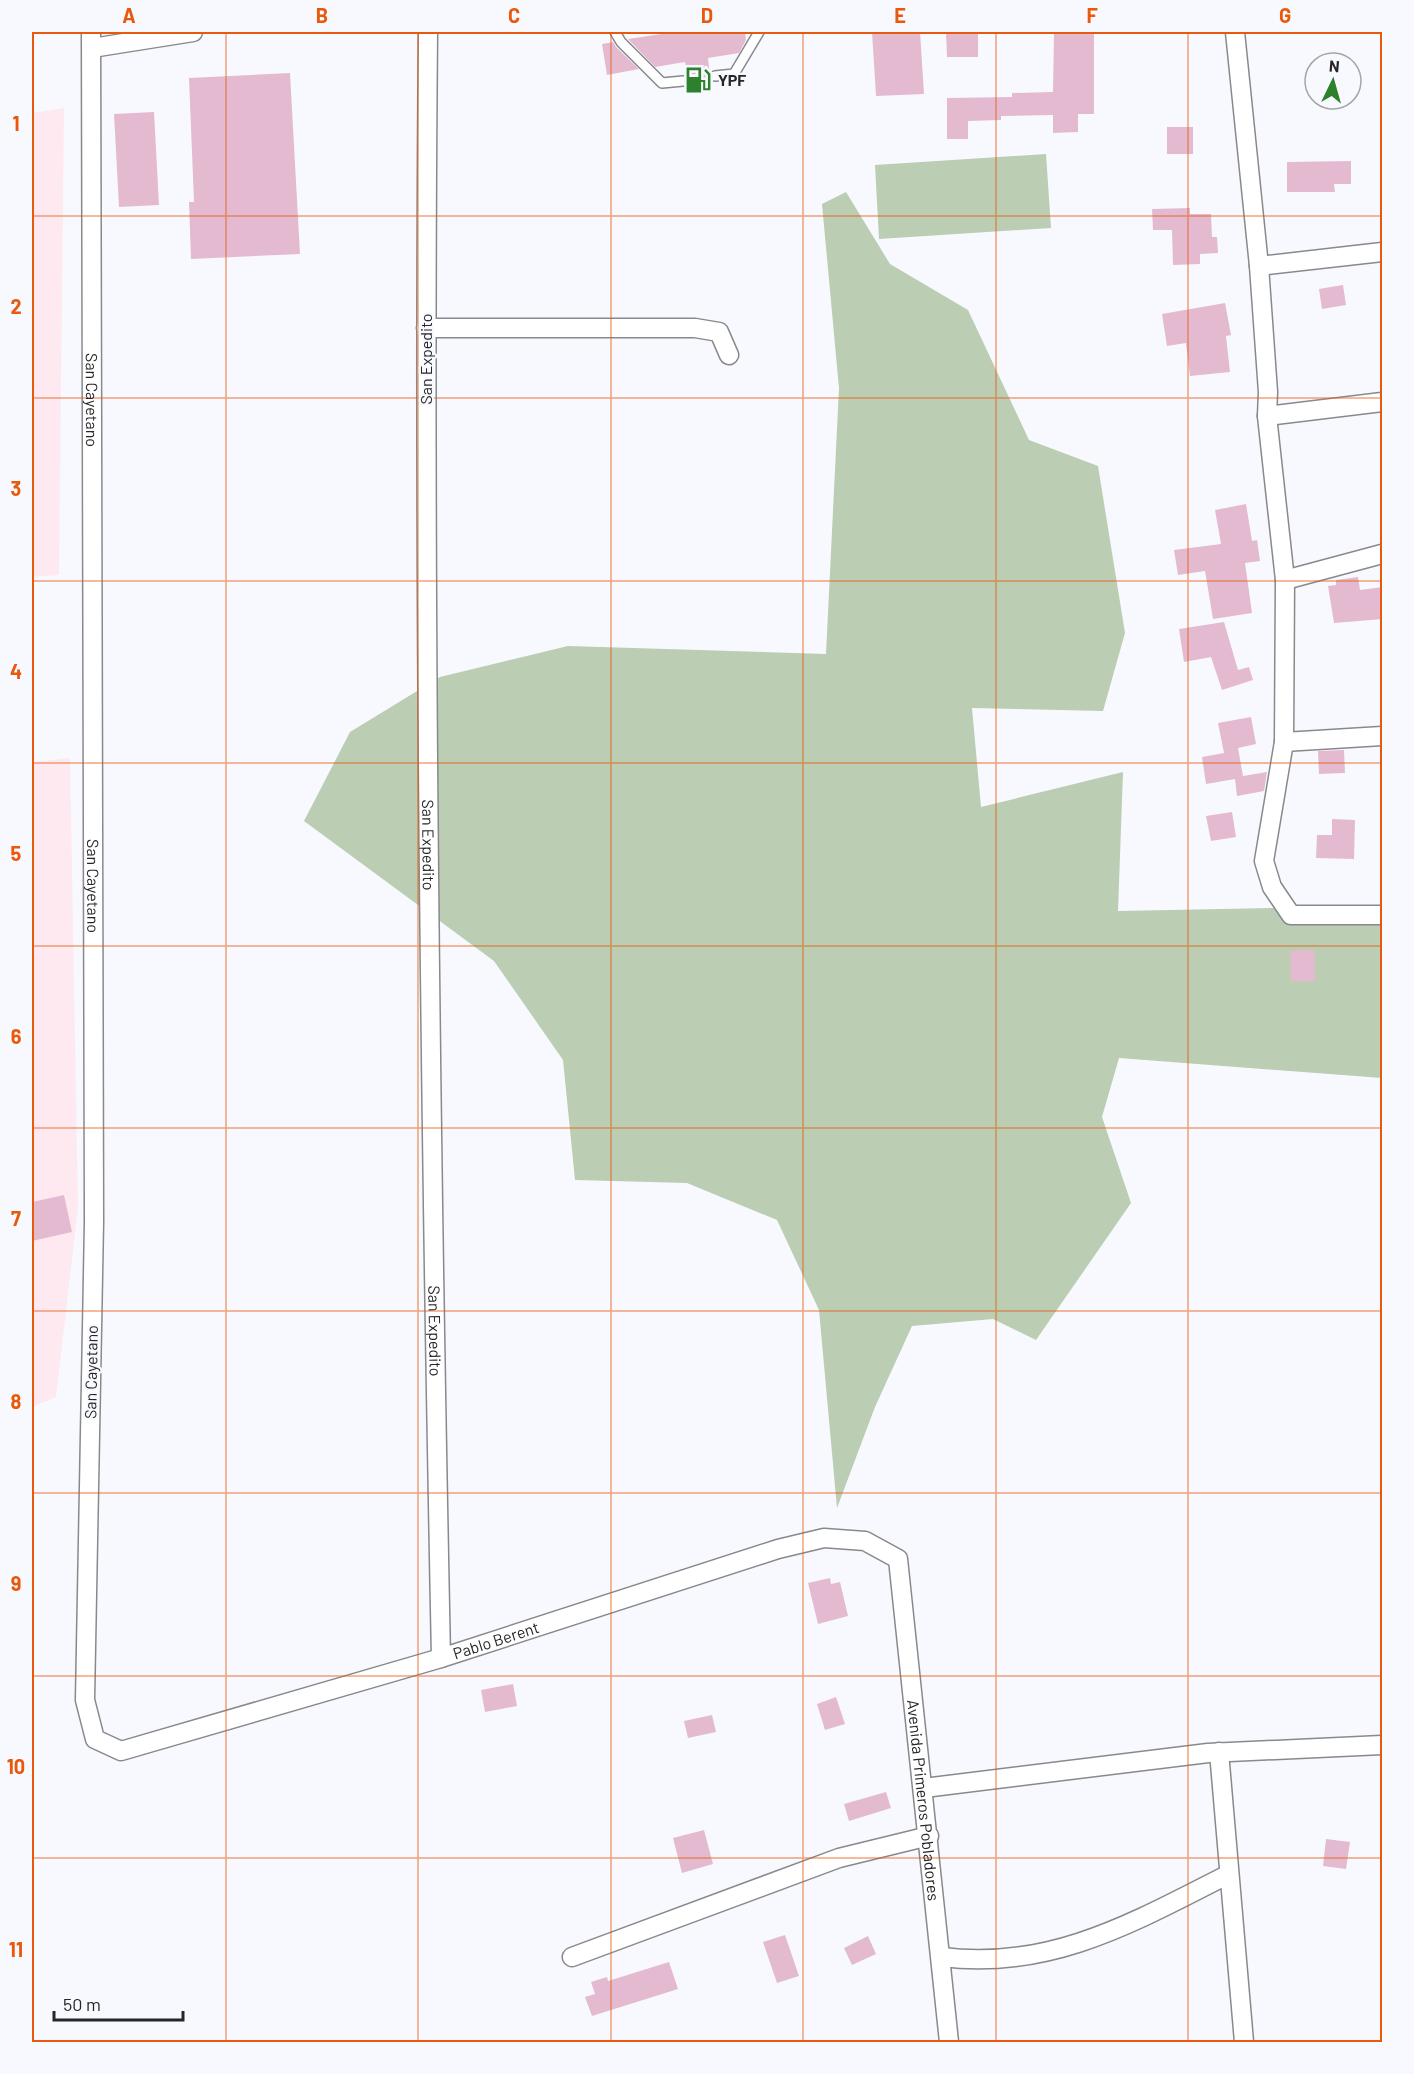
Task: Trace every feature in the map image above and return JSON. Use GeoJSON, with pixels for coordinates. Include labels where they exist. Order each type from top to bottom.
{"type":"FeatureCollection","features":[{"type":"Feature","properties":{"kind":"street"},"geometry":{"type":"LineString","coordinates":[[92,40],[193,32]]}},
{"type":"Feature","properties":{"kind":"street","name":"San Expedito"},"geometry":{"type":"LineString","coordinates":[[428,32],[426,328],[431,1157],[441,1658]]}},
{"type":"Feature","properties":{"kind":"street"},"geometry":{"type":"LineString","coordinates":[[1235,32],[1259,266],[1268,392],[1267,416],[1285,580],[1284,742],[1264,861],[1272,887],[1291,915],[1383,915]]}},
{"type":"Feature","properties":{"kind":"street","name":"San Cayetano"},"geometry":{"type":"LineString","coordinates":[[92,40],[93,1222],[85,1700],[94,1739]]}},
{"type":"Feature","properties":{"kind":"street"},"geometry":{"type":"LineString","coordinates":[[1259,266],[1383,252]]}},
{"type":"Feature","properties":{"kind":"street"},"geometry":{"type":"LineString","coordinates":[[426,328],[695,328],[719,332],[729,355]]}},
{"type":"Feature","properties":{"kind":"street"},"geometry":{"type":"LineString","coordinates":[[1267,416],[1383,402]]}},
{"type":"Feature","properties":{"kind":"street"},"geometry":{"type":"LineString","coordinates":[[1285,580],[1383,554]]}},
{"type":"Feature","properties":{"kind":"street"},"geometry":{"type":"LineString","coordinates":[[1284,742],[1383,736]]}},
{"type":"Feature","properties":{"kind":"street","name":"Pablo Berent"},"geometry":{"type":"LineString","coordinates":[[94,1739],[121,1751],[441,1658],[778,1548],[824,1538],[865,1541],[898,1559]]}},
{"type":"Feature","properties":{"kind":"street","name":"Avenida Primeros Pobladores"},"geometry":{"type":"LineString","coordinates":[[898,1559],[942,1957],[949,2043]]}},
{"type":"Feature","properties":{"kind":"street"},"geometry":{"type":"LineString","coordinates":[[924,1788],[1219,1752],[1383,1745]]}},
{"type":"Feature","properties":{"kind":"street"},"geometry":{"type":"LineString","coordinates":[[1219,1752],[1244,2043]]}},
{"type":"Feature","properties":{"kind":"street"},"geometry":{"type":"LineString","coordinates":[[572,1957],[839,1858],[929,1836]]}},
{"type":"Feature","properties":{"kind":"street"},"geometry":{"type":"LineString","coordinates":[[942,1957],[974,1961],[1037,1956],[1115,1931],[1229,1874]]}},
{"type":"Feature","properties":{"kind":"lane"},"geometry":{"type":"LineString","coordinates":[[615,32],[621,42],[662,83],[683,81]]}},
{"type":"Feature","properties":{"kind":"lane"},"geometry":{"type":"LineString","coordinates":[[715,76],[734,74],[759,32]]}},
{"type":"Feature","properties":{"kind":"shaded area"},"geometry":{"type":"Polygon","coordinates":[[[64,108],[59,575],[32,577],[32,113],[64,108]]]}},
{"type":"Feature","properties":{"kind":"shaded area"},"geometry":{"type":"Polygon","coordinates":[[[70,758],[78,1208],[56,1397],[32,1407],[32,762],[70,758]]]}},
{"type":"Feature","properties":{"kind":"green space"},"geometry":{"type":"Polygon","coordinates":[[[1046,154],[1051,228],[879,239],[875,165],[1046,154]]]}},
{"type":"Feature","properties":{"kind":"green space"},"geometry":{"type":"Polygon","coordinates":[[[846,192],[890,264],[968,310],[1029,440],[1098,466],[1125,633],[1103,711],[972,708],[981,807],[1123,772],[1118,911],[1382,906],[1382,1078],[1119,1058],[1102,1117],[1131,1203],[1036,1340],[993,1319],[912,1326],[875,1407],[837,1508],[819,1310],[777,1220],[687,1183],[575,1180],[563,1060],[494,961],[304,821],[350,732],[440,677],[568,646],[826,654],[839,388],[822,204],[846,192]]]}},
{"type":"Feature","properties":{"kind":"building"},"geometry":{"type":"Polygon","coordinates":[[[675,32],[745,32],[746,40],[739,53],[708,58],[712,92],[689,95],[690,80],[685,62],[655,67],[628,39],[675,32]]]}},
{"type":"Feature","properties":{"kind":"building"},"geometry":{"type":"Polygon","coordinates":[[[872,32],[920,32],[924,94],[876,96],[872,32]]]}},
{"type":"Feature","properties":{"kind":"building"},"geometry":{"type":"Polygon","coordinates":[[[946,32],[978,32],[978,57],[947,57],[946,32]]]}},
{"type":"Feature","properties":{"kind":"building"},"geometry":{"type":"Polygon","coordinates":[[[1054,32],[1094,32],[1094,114],[1078,114],[1078,132],[1053,133],[1053,115],[1001,116],[1001,120],[968,121],[968,139],[947,139],[947,98],[1012,97],[1012,93],[1053,92],[1054,32]]]}},
{"type":"Feature","properties":{"kind":"building"},"geometry":{"type":"Polygon","coordinates":[[[613,42],[639,69],[607,75],[602,44],[613,42]]]}},
{"type":"Feature","properties":{"kind":"building"},"geometry":{"type":"Polygon","coordinates":[[[290,73],[300,254],[191,259],[189,202],[194,202],[189,78],[290,73]]]}},
{"type":"Feature","properties":{"kind":"building"},"geometry":{"type":"Polygon","coordinates":[[[154,112],[159,205],[119,207],[114,114],[154,112]]]}},
{"type":"Feature","properties":{"kind":"building"},"geometry":{"type":"Polygon","coordinates":[[[1167,127],[1193,127],[1193,154],[1167,154],[1167,127]]]}},
{"type":"Feature","properties":{"kind":"building"},"geometry":{"type":"Polygon","coordinates":[[[1351,161],[1351,184],[1334,184],[1335,192],[1287,192],[1287,162],[1351,161]]]}},
{"type":"Feature","properties":{"kind":"building"},"geometry":{"type":"Polygon","coordinates":[[[1190,208],[1190,214],[1211,214],[1212,237],[1217,237],[1218,253],[1200,254],[1200,264],[1173,265],[1172,230],[1153,230],[1152,209],[1190,208]]]}},
{"type":"Feature","properties":{"kind":"building"},"geometry":{"type":"Polygon","coordinates":[[[1343,285],[1346,305],[1322,309],[1319,289],[1343,285]]]}},
{"type":"Feature","properties":{"kind":"building"},"geometry":{"type":"Polygon","coordinates":[[[1225,303],[1231,335],[1226,336],[1230,372],[1190,376],[1186,343],[1167,346],[1162,314],[1225,303]]]}},
{"type":"Feature","properties":{"kind":"building"},"geometry":{"type":"Polygon","coordinates":[[[1246,504],[1252,541],[1257,540],[1260,561],[1245,563],[1252,613],[1213,619],[1205,571],[1178,575],[1174,550],[1221,544],[1215,510],[1246,504]]]}},
{"type":"Feature","properties":{"kind":"building"},"geometry":{"type":"Polygon","coordinates":[[[1358,577],[1360,590],[1383,587],[1383,619],[1334,623],[1328,586],[1336,585],[1336,580],[1358,577]]]}},
{"type":"Feature","properties":{"kind":"building"},"geometry":{"type":"Polygon","coordinates":[[[1224,622],[1238,670],[1249,667],[1253,680],[1222,690],[1211,657],[1184,662],[1179,629],[1224,622]]]}},
{"type":"Feature","properties":{"kind":"building"},"geometry":{"type":"Polygon","coordinates":[[[1251,717],[1256,744],[1238,748],[1243,776],[1267,772],[1264,791],[1237,796],[1235,779],[1206,784],[1202,757],[1224,753],[1218,723],[1251,717]]]}},
{"type":"Feature","properties":{"kind":"building"},"geometry":{"type":"Polygon","coordinates":[[[1344,750],[1345,773],[1319,774],[1318,751],[1344,750]]]}},
{"type":"Feature","properties":{"kind":"building"},"geometry":{"type":"Polygon","coordinates":[[[1232,812],[1236,837],[1211,841],[1206,816],[1232,812]]]}},
{"type":"Feature","properties":{"kind":"building"},"geometry":{"type":"Polygon","coordinates":[[[1332,819],[1355,820],[1354,859],[1316,858],[1317,835],[1332,835],[1332,819]]]}},
{"type":"Feature","properties":{"kind":"building"},"geometry":{"type":"Polygon","coordinates":[[[1314,950],[1315,981],[1291,981],[1290,951],[1314,950]]]}},
{"type":"Feature","properties":{"kind":"building"},"geometry":{"type":"Polygon","coordinates":[[[64,1195],[72,1232],[32,1241],[32,1202],[64,1195]]]}},
{"type":"Feature","properties":{"kind":"building"},"geometry":{"type":"Polygon","coordinates":[[[830,1578],[831,1584],[840,1582],[848,1616],[818,1624],[808,1583],[830,1578]]]}},
{"type":"Feature","properties":{"kind":"building"},"geometry":{"type":"Polygon","coordinates":[[[513,1684],[517,1706],[485,1712],[481,1690],[513,1684]]]}},
{"type":"Feature","properties":{"kind":"building"},"geometry":{"type":"Polygon","coordinates":[[[836,1697],[845,1724],[825,1730],[817,1704],[836,1697]]]}},
{"type":"Feature","properties":{"kind":"building"},"geometry":{"type":"Polygon","coordinates":[[[712,1715],[716,1732],[688,1738],[684,1721],[712,1715]]]}},
{"type":"Feature","properties":{"kind":"building"},"geometry":{"type":"Polygon","coordinates":[[[886,1792],[891,1808],[849,1821],[844,1804],[886,1792]]]}},
{"type":"Feature","properties":{"kind":"building"},"geometry":{"type":"Polygon","coordinates":[[[704,1830],[713,1864],[682,1873],[673,1838],[704,1830]]]}},
{"type":"Feature","properties":{"kind":"building"},"geometry":{"type":"Polygon","coordinates":[[[1326,1839],[1350,1842],[1346,1869],[1323,1866],[1326,1839]]]}},
{"type":"Feature","properties":{"kind":"building"},"geometry":{"type":"Polygon","coordinates":[[[785,1935],[799,1976],[777,1983],[763,1942],[785,1935]]]}},
{"type":"Feature","properties":{"kind":"building"},"geometry":{"type":"Polygon","coordinates":[[[868,1936],[876,1954],[852,1965],[844,1948],[868,1936]]]}},
{"type":"Feature","properties":{"kind":"building"},"geometry":{"type":"Polygon","coordinates":[[[669,1962],[678,1989],[592,2016],[585,1997],[595,1994],[591,1982],[607,1977],[608,1981],[669,1962]]]}},
{"type":"Feature","properties":{"kind":"place","name":"YPF"},"geometry":{"type":"Point","coordinates":[698,80]}}]}
